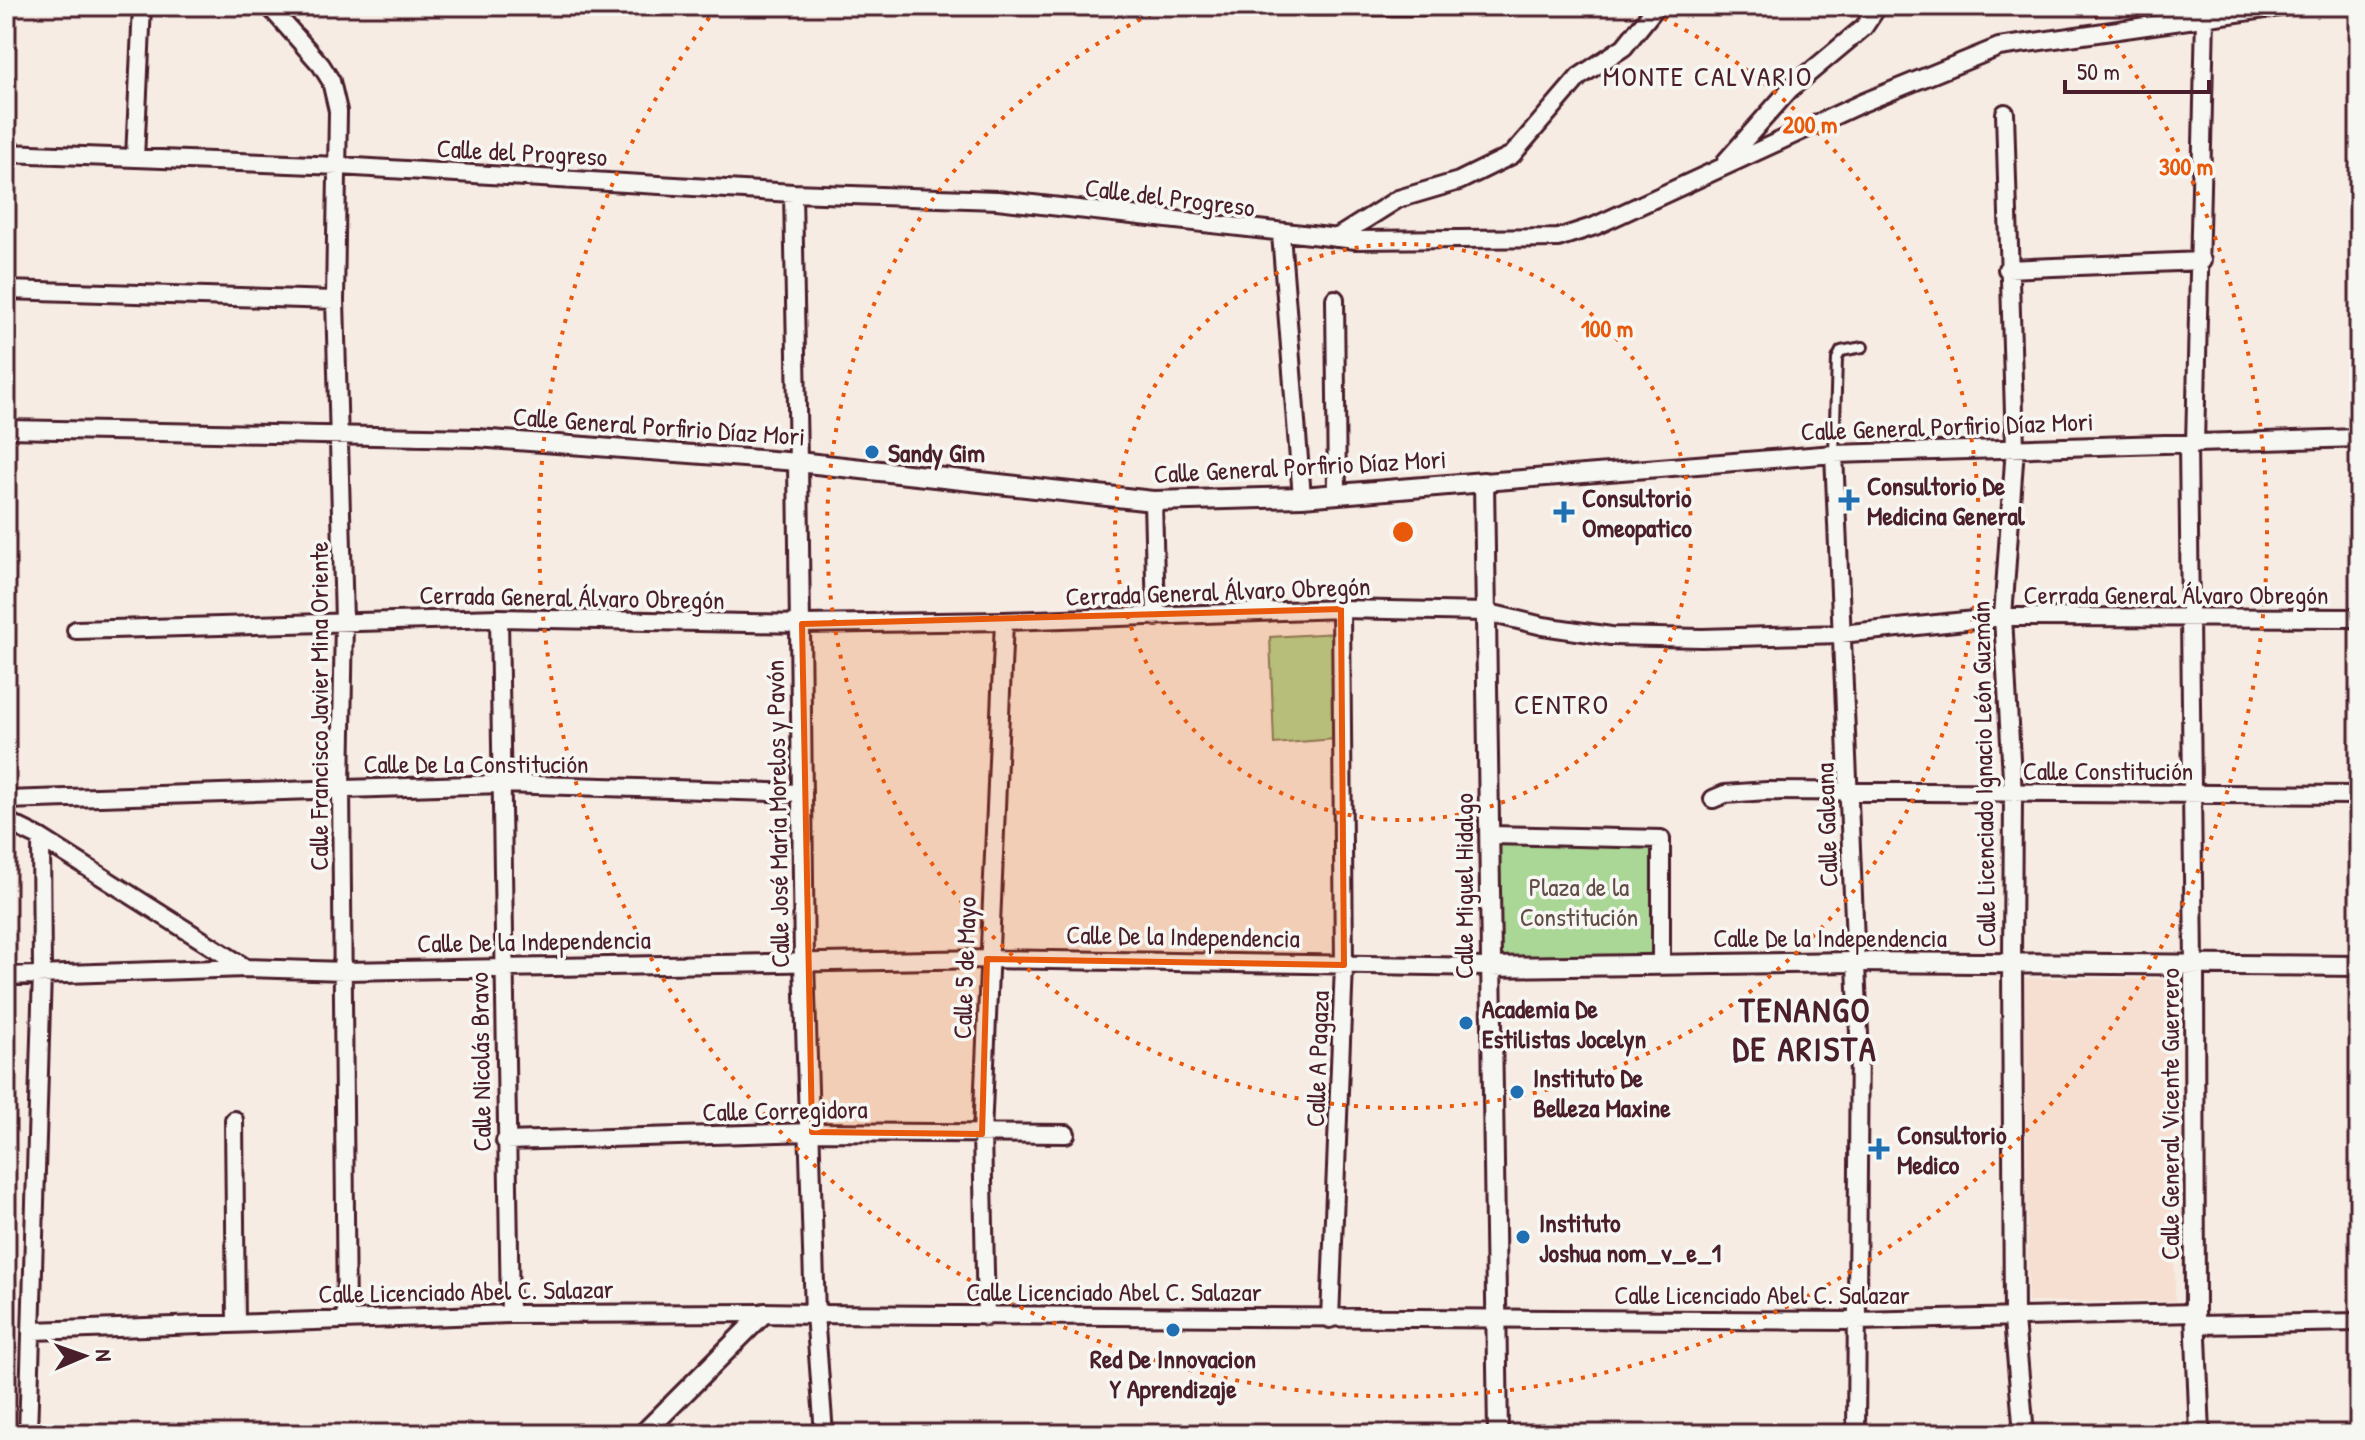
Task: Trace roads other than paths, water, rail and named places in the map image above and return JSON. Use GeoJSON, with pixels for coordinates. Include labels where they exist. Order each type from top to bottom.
{"type":"FeatureCollection","features":[{"type":"Feature","properties":{"kind":"street"},"geometry":{"type":"LineString","coordinates":[[135,158],[142,6]]}},
{"type":"Feature","properties":{"kind":"street","name":"Calle Francisco Javier Mina Oriente"},"geometry":{"type":"LineString","coordinates":[[269,6],[321,65],[334,91],[339,166],[335,300],[344,620],[341,787],[346,1320]]}},
{"type":"Feature","properties":{"kind":"street"},"geometry":{"type":"LineString","coordinates":[[1308,6],[1337,6]]}},
{"type":"Feature","properties":{"kind":"street"},"geometry":{"type":"LineString","coordinates":[[1373,6],[1427,6]]}},
{"type":"Feature","properties":{"kind":"street"},"geometry":{"type":"LineString","coordinates":[[1336,238],[1398,199],[1459,181],[1512,155],[1579,77],[1624,47],[1657,6]]}},
{"type":"Feature","properties":{"kind":"street"},"geometry":{"type":"LineString","coordinates":[[1723,165],[1790,89],[1864,27],[1878,6]]}},
{"type":"Feature","properties":{"kind":"street","name":"Calle del Progreso"},"geometry":{"type":"LineString","coordinates":[[6,153],[339,166],[793,193],[997,200],[1281,234],[1371,241],[1558,238],[1595,226],[1723,165],[1999,47],[2286,6]]}},
{"type":"Feature","properties":{"kind":"street","name":"Calle General Vicente Guerrero"},"geometry":{"type":"LineString","coordinates":[[2200,1434],[2196,1319],[2194,794],[2188,618],[2192,444],[2202,261],[2205,17]]}},
{"type":"Feature","properties":{"kind":"street","name":"Calle Licenciado Ignacio León Guzmán"},"geometry":{"type":"LineString","coordinates":[[2005,113],[2007,269],[2015,447],[2003,617],[2013,795],[2014,1320],[2024,1434]]}},
{"type":"Feature","properties":{"kind":"street","name":"Calle José María Morelos y Pavón"},"geometry":{"type":"LineString","coordinates":[[793,193],[802,624],[804,962],[812,1132],[815,1314],[824,1434]]}},
{"type":"Feature","properties":{"kind":"street"},"geometry":{"type":"LineString","coordinates":[[1281,234],[1302,497]]}},
{"type":"Feature","properties":{"kind":"street"},"geometry":{"type":"LineString","coordinates":[[2007,269],[2202,261]]}},
{"type":"Feature","properties":{"kind":"street"},"geometry":{"type":"LineString","coordinates":[[6,290],[335,300]]}},
{"type":"Feature","properties":{"kind":"street"},"geometry":{"type":"LineString","coordinates":[[1335,299],[1337,494]]}},
{"type":"Feature","properties":{"kind":"street","name":"Calle General Porfirio Díaz Mori"},"geometry":{"type":"LineString","coordinates":[[6,429],[477,438],[798,462],[1153,501],[1302,497],[1834,454],[2359,438]]}},
{"type":"Feature","properties":{"kind":"street","name":"Calle Galeana"},"geometry":{"type":"LineString","coordinates":[[1834,454],[1859,1034],[1856,1434]]}},
{"type":"Feature","properties":{"kind":"street","name":"Calle Miguel Hidalgo"},"geometry":{"type":"LineString","coordinates":[[1484,482],[1498,1434]]}},
{"type":"Feature","properties":{"kind":"street"},"geometry":{"type":"LineString","coordinates":[[1153,501],[1156,617]]}},
{"type":"Feature","properties":{"kind":"street","name":"Cerrada General Álvaro Obregón"},"geometry":{"type":"LineString","coordinates":[[76,630],[499,618],[802,624],[1004,621],[1341,609],[1485,612],[1543,626],[1611,636],[1702,638],[1841,634],[2003,617],[2359,618]]}},
{"type":"Feature","properties":{"kind":"street","name":"Calle A Pagaza"},"geometry":{"type":"LineString","coordinates":[[1330,1319],[1344,965],[1341,609]]}},
{"type":"Feature","properties":{"kind":"street","name":"Calle Nicolás Bravo"},"geometry":{"type":"LineString","coordinates":[[499,618],[502,967],[510,1314]]}},
{"type":"Feature","properties":{"kind":"street","name":"Calle 5 de Mayo"},"geometry":{"type":"LineString","coordinates":[[986,1317],[982,1134],[987,959],[1004,621]]}},
{"type":"Feature","properties":{"kind":"street","name":"Calle De La Constitución"},"geometry":{"type":"LineString","coordinates":[[6,800],[501,784],[803,793]]}},
{"type":"Feature","properties":{"kind":"street","name":"Calle Constitución"},"geometry":{"type":"LineString","coordinates":[[1713,799],[1737,792],[1849,791],[2013,795],[2359,795]]}},
{"type":"Feature","properties":{"kind":"street"},"geometry":{"type":"LineString","coordinates":[[6,821],[41,838],[246,968]]}},
{"type":"Feature","properties":{"kind":"street"},"geometry":{"type":"LineString","coordinates":[[1490,835],[1661,839],[1661,964]]}},
{"type":"Feature","properties":{"kind":"street"},"geometry":{"type":"LineString","coordinates":[[28,1434],[42,973],[41,838]]}},
{"type":"Feature","properties":{"kind":"street","name":"Calle De la Independencia"},"geometry":{"type":"LineString","coordinates":[[6,976],[246,968],[345,971],[987,959],[1489,967],[1855,962],[2359,966]]}},
{"type":"Feature","properties":{"kind":"street"},"geometry":{"type":"LineString","coordinates":[[234,1120],[236,1322]]}},
{"type":"Feature","properties":{"kind":"street","name":"Calle Corregidora"},"geometry":{"type":"LineString","coordinates":[[505,1141],[812,1132],[1066,1134]]}},
{"type":"Feature","properties":{"kind":"street"},"geometry":{"type":"LineString","coordinates":[[643,1434],[764,1313]]}},
{"type":"Feature","properties":{"kind":"street","name":"Calle Licenciado Abel C. Salazar"},"geometry":{"type":"LineString","coordinates":[[33,1331],[510,1314],[764,1313],[1330,1319],[2196,1319],[2359,1322]]}},
{"type":"Feature","properties":{"kind":"lane"},"geometry":{"type":"LineString","coordinates":[[1834,454],[1837,359],[1841,351],[1863,347]]}},
{"type":"Feature","properties":{"kind":"place","name":"Sandy Gim"},"geometry":{"type":"Point","coordinates":[872,452]}},
{"type":"Feature","properties":{"kind":"place","name":"Consultorio De Medicina General"},"geometry":{"type":"Point","coordinates":[1849,500]}},
{"type":"Feature","properties":{"kind":"place","name":"Consultorio Omeopatico"},"geometry":{"type":"Point","coordinates":[1564,512]}},
{"type":"Feature","properties":{"kind":"place","name":"Academia De Estilistas Jocelyn"},"geometry":{"type":"Point","coordinates":[1466,1023]}},
{"type":"Feature","properties":{"kind":"place","name":"Instituto De Belleza Maxine"},"geometry":{"type":"Point","coordinates":[1517,1092]}},
{"type":"Feature","properties":{"kind":"place","name":"Consultorio Medico"},"geometry":{"type":"Point","coordinates":[1879,1149]}},
{"type":"Feature","properties":{"kind":"place","name":"Instituto Joshua nom_v_e_1"},"geometry":{"type":"Point","coordinates":[1523,1237]}},
{"type":"Feature","properties":{"kind":"place","name":"Red De Innovacion Y Aprendizaje"},"geometry":{"type":"Point","coordinates":[1173,1330]}},
{"type":"Feature","properties":{"kind":"district","name":"MONTE CALVARIO"},"geometry":{"type":"Point","coordinates":[1708,76]}},
{"type":"Feature","properties":{"kind":"district","name":"CENTRO"},"geometry":{"type":"Point","coordinates":[1562,704]}},
{"type":"Feature","properties":{"kind":"district","name":"TENANGO DE ARISTA"},"geometry":{"type":"Point","coordinates":[1805,1030]}},
{"type":"Feature","properties":{"kind":"park label","name":"Plaza de la Constitución"},"geometry":{"type":"Point","coordinates":[1579,901]}}]}
